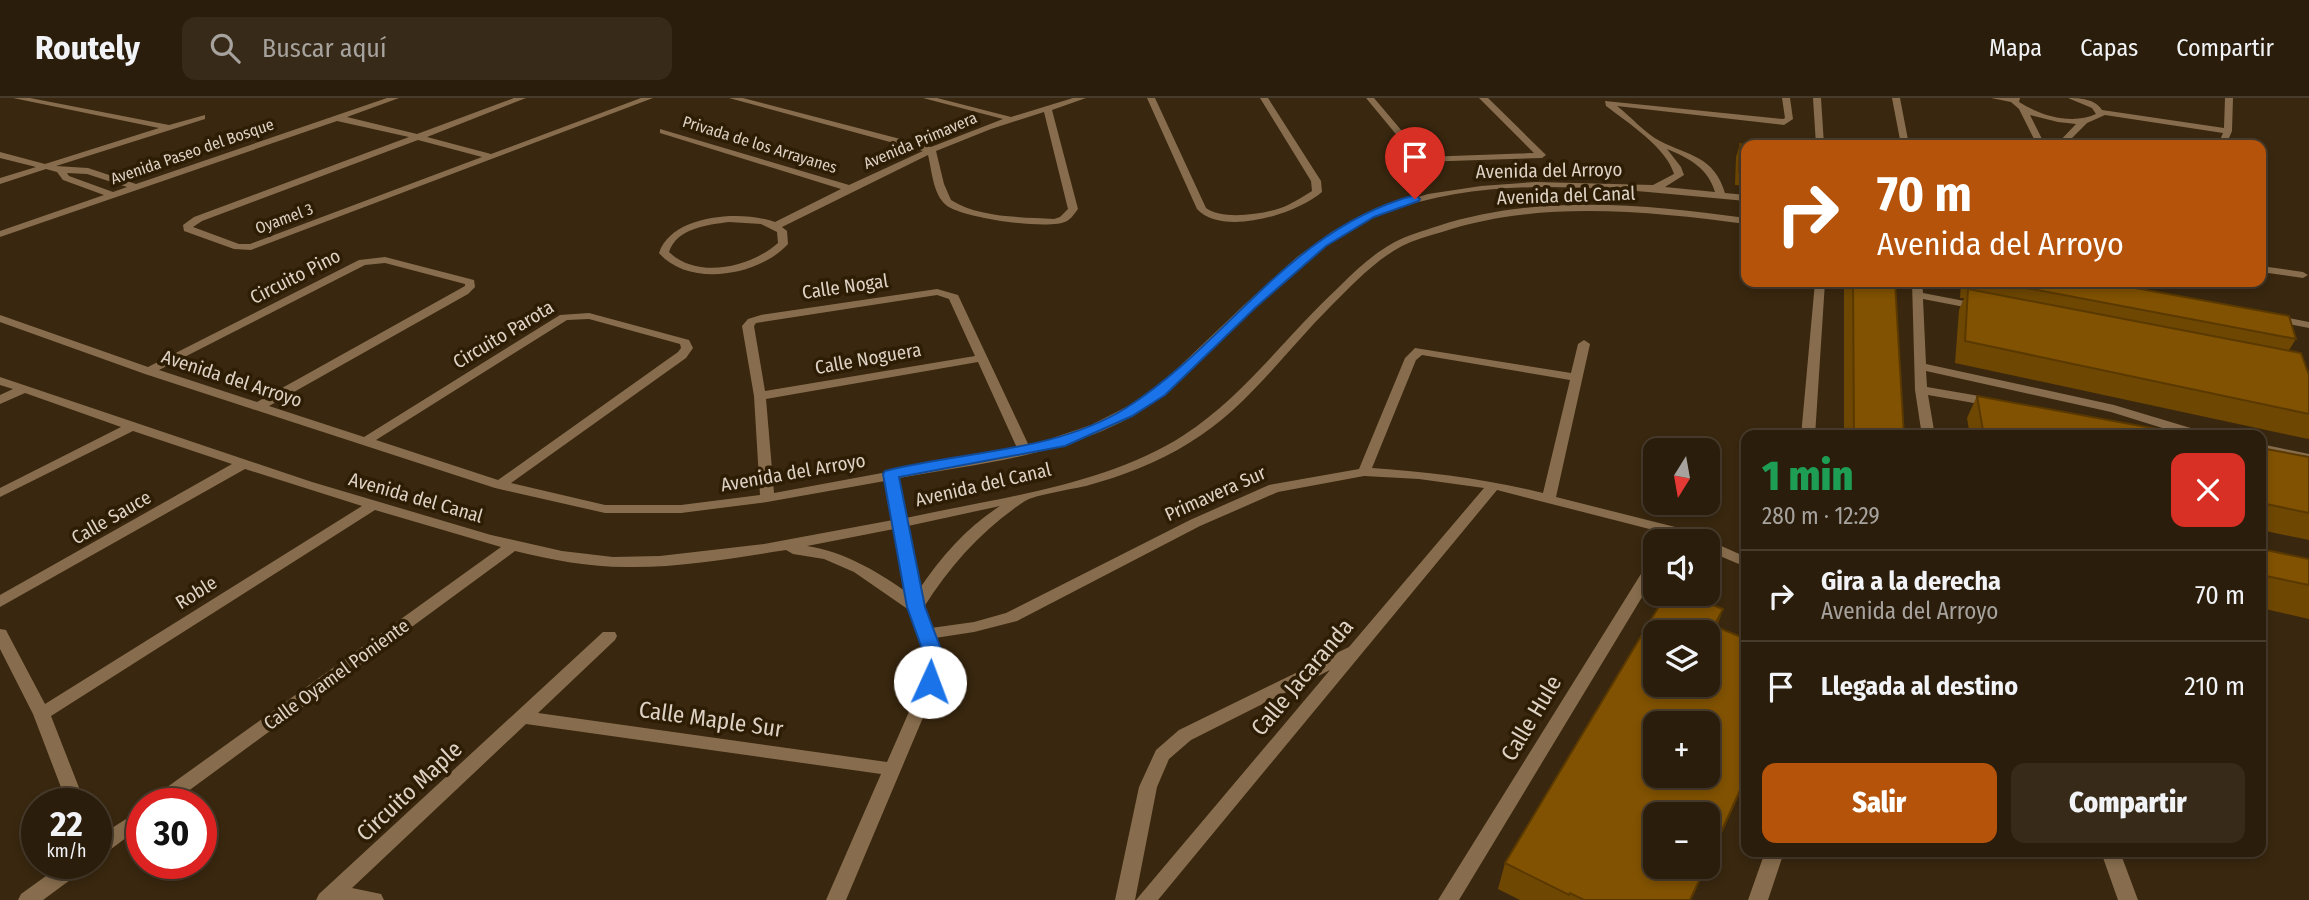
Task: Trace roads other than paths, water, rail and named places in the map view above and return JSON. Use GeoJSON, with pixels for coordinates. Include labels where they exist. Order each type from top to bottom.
{"type":"FeatureCollection","features":[{"type":"Feature","properties":{"kind":"street"},"geometry":{"type":"LineString","coordinates":[[17,98],[169,128]]}},
{"type":"Feature","properties":{"kind":"street","name":"Avenida Paseo del Bosque"},"geometry":{"type":"LineString","coordinates":[[0,234],[395,98]]}},
{"type":"Feature","properties":{"kind":"street","name":"Oyamel 3"},"geometry":{"type":"LineString","coordinates":[[522,98],[198,219],[188,225],[188,229],[237,247],[251,247],[649,98]]}},
{"type":"Feature","properties":{"kind":"street"},"geometry":{"type":"LineString","coordinates":[[733,98],[931,150],[944,196],[950,205],[965,210],[1042,222],[1064,219],[1073,209],[1047,108]]}},
{"type":"Feature","properties":{"kind":"street"},"geometry":{"type":"LineString","coordinates":[[927,98],[1012,119]]}},
{"type":"Feature","properties":{"kind":"street","name":"Avenida Primavera"},"geometry":{"type":"LineString","coordinates":[[776,226],[931,150],[1012,119],[1082,98]]}},
{"type":"Feature","properties":{"kind":"street"},"geometry":{"type":"LineString","coordinates":[[1151,98],[1202,209],[1222,219],[1265,215],[1290,208],[1317,192],[1316,181],[1264,98]]}},
{"type":"Feature","properties":{"kind":"street"},"geometry":{"type":"LineString","coordinates":[[1370,98],[1422,160],[1542,155],[1483,98]]}},
{"type":"Feature","properties":{"kind":"street"},"geometry":{"type":"LineString","coordinates":[[1606,100],[1784,122],[1788,119],[1786,98]]}},
{"type":"Feature","properties":{"kind":"street"},"geometry":{"type":"LineString","coordinates":[[1816,98],[1820,140]]}},
{"type":"Feature","properties":{"kind":"street"},"geometry":{"type":"LineString","coordinates":[[1896,98],[1904,140]]}},
{"type":"Feature","properties":{"kind":"street"},"geometry":{"type":"LineString","coordinates":[[1995,98],[2015,99],[2038,140]]}},
{"type":"Feature","properties":{"kind":"street"},"geometry":{"type":"LineString","coordinates":[[2072,98],[2228,131]]}},
{"type":"Feature","properties":{"kind":"street"},"geometry":{"type":"LineString","coordinates":[[2224,140],[2228,131],[2229,98]]}},
{"type":"Feature","properties":{"kind":"street"},"geometry":{"type":"LineString","coordinates":[[1606,100],[1654,141],[1679,170],[1674,179],[1652,188]]}},
{"type":"Feature","properties":{"kind":"street"},"geometry":{"type":"LineString","coordinates":[[2023,109],[2052,118],[2085,120],[2098,117],[2098,105]]}},
{"type":"Feature","properties":{"kind":"street"},"geometry":{"type":"LineString","coordinates":[[351,113],[384,122],[385,128]]}},
{"type":"Feature","properties":{"kind":"street"},"geometry":{"type":"LineString","coordinates":[[0,181],[202,117]]}},
{"type":"Feature","properties":{"kind":"street"},"geometry":{"type":"LineString","coordinates":[[336,118],[417,136],[491,158]]}},
{"type":"Feature","properties":{"kind":"street"},"geometry":{"type":"LineString","coordinates":[[2065,140],[2085,120]]}},
{"type":"Feature","properties":{"kind":"street","name":"Privada de los Arrayanes"},"geometry":{"type":"LineString","coordinates":[[663,131],[849,188]]}},
{"type":"Feature","properties":{"kind":"street"},"geometry":{"type":"LineString","coordinates":[[1654,141],[1682,152],[1703,165],[1717,179],[1721,195]]}},
{"type":"Feature","properties":{"kind":"street"},"geometry":{"type":"LineString","coordinates":[[0,155],[60,170],[88,172],[136,187]]}},
{"type":"Feature","properties":{"kind":"street"},"geometry":{"type":"LineString","coordinates":[[60,170],[66,178],[113,195]]}},
{"type":"Feature","properties":{"kind":"street","name":"Avenida del Arroyo"},"geometry":{"type":"LineString","coordinates":[[0,318],[149,371],[500,485],[568,503],[605,509],[681,509],[767,498],[1025,451],[1097,428],[1160,392],[1250,306],[1322,243],[1353,223],[1391,205],[1442,193],[1574,186],[1652,188],[1741,197]]}},
{"type":"Feature","properties":{"kind":"street","name":"Avenida del Canal"},"geometry":{"type":"LineString","coordinates":[[0,381],[241,464],[512,546],[576,559],[653,562],[776,548],[901,523],[1095,478],[1137,464],[1194,435],[1238,398],[1333,298],[1396,245],[1445,226],[1503,214],[1567,210],[1653,211],[1741,221]]}},
{"type":"Feature","properties":{"kind":"street"},"geometry":{"type":"LineString","coordinates":[[743,219],[776,226],[784,237],[778,250],[744,266],[713,270],[685,268],[675,264],[664,253],[669,240],[700,225],[743,219]]}},
{"type":"Feature","properties":{"kind":"street","name":"Circuito Pino"},"geometry":{"type":"LineString","coordinates":[[149,371],[363,262],[385,260],[470,282],[470,287],[464,292],[258,407]]}},
{"type":"Feature","properties":{"kind":"street"},"geometry":{"type":"LineString","coordinates":[[2266,270],[2303,275]]}},
{"type":"Feature","properties":{"kind":"street"},"geometry":{"type":"LineString","coordinates":[[1808,430],[1820,287]]}},
{"type":"Feature","properties":{"kind":"street"},"geometry":{"type":"LineString","coordinates":[[1928,430],[1921,390],[1917,288],[1999,311]]}},
{"type":"Feature","properties":{"kind":"street","name":"Calle Nogal"},"geometry":{"type":"LineString","coordinates":[[767,498],[760,396],[748,326],[751,321],[761,318],[937,292],[954,297],[1025,451]]}},
{"type":"Feature","properties":{"kind":"street"},"geometry":{"type":"LineString","coordinates":[[2254,314],[2309,324]]}},
{"type":"Feature","properties":{"kind":"street","name":"Circuito Parota"},"geometry":{"type":"LineString","coordinates":[[366,441],[564,317],[589,316],[685,342],[687,348],[681,355],[500,485]]}},
{"type":"Feature","properties":{"kind":"street"},"geometry":{"type":"LineString","coordinates":[[1549,497],[1584,345]]}},
{"type":"Feature","properties":{"kind":"street"},"geometry":{"type":"LineString","coordinates":[[1364,472],[1411,358],[1419,351],[1575,377]]}},
{"type":"Feature","properties":{"kind":"street","name":"Calle Noguera"},"geometry":{"type":"LineString","coordinates":[[760,396],[983,358]]}},
{"type":"Feature","properties":{"kind":"street"},"geometry":{"type":"LineString","coordinates":[[1920,366],[2114,409],[2185,430]]}},
{"type":"Feature","properties":{"kind":"street"},"geometry":{"type":"LineString","coordinates":[[0,400],[24,389]]}},
{"type":"Feature","properties":{"kind":"street"},"geometry":{"type":"LineString","coordinates":[[1921,390],[1999,404]]}},
{"type":"Feature","properties":{"kind":"street"},"geometry":{"type":"LineString","coordinates":[[2116,425],[2159,430]]}},
{"type":"Feature","properties":{"kind":"street"},"geometry":{"type":"LineString","coordinates":[[0,493],[132,426]]}},
{"type":"Feature","properties":{"kind":"street"},"geometry":{"type":"LineString","coordinates":[[2266,449],[2309,457]]}},
{"type":"Feature","properties":{"kind":"street","name":"Calle Sauce"},"geometry":{"type":"LineString","coordinates":[[0,603],[241,464]]}},
{"type":"Feature","properties":{"kind":"street","name":"Primavera Sur"},"geometry":{"type":"LineString","coordinates":[[927,634],[974,627],[1011,617],[1195,523],[1274,488],[1364,472],[1419,475],[1494,485],[1549,497],[1649,529]]}},
{"type":"Feature","properties":{"kind":"street"},"geometry":{"type":"LineString","coordinates":[[836,900],[930,682],[934,657],[916,607],[891,474]]}},
{"type":"Feature","properties":{"kind":"street","name":"Calle Jacaranda"},"geometry":{"type":"LineString","coordinates":[[1146,900],[1494,485]]}},
{"type":"Feature","properties":{"kind":"street"},"geometry":{"type":"LineString","coordinates":[[916,607],[947,558],[963,541],[984,523],[1032,493]]}},
{"type":"Feature","properties":{"kind":"street","name":"Roble"},"geometry":{"type":"LineString","coordinates":[[42,714],[373,505]]}},
{"type":"Feature","properties":{"kind":"street","name":"Calle Oyamel Poniente"},"geometry":{"type":"LineString","coordinates":[[180,788],[512,546]]}},
{"type":"Feature","properties":{"kind":"street"},"geometry":{"type":"LineString","coordinates":[[776,548],[810,551],[852,563],[916,607]]}},
{"type":"Feature","properties":{"kind":"street"},"geometry":{"type":"LineString","coordinates":[[1720,550],[1741,560]]}},
{"type":"Feature","properties":{"kind":"street","name":"Calle Hule"},"geometry":{"type":"LineString","coordinates":[[1448,900],[1643,582]]}},
{"type":"Feature","properties":{"kind":"street"},"geometry":{"type":"LineString","coordinates":[[0,634],[42,714],[70,788]]}},
{"type":"Feature","properties":{"kind":"street","name":"Circuito Maple"},"geometry":{"type":"LineString","coordinates":[[330,897],[609,636]]}},
{"type":"Feature","properties":{"kind":"street"},"geometry":{"type":"LineString","coordinates":[[1125,900],[1148,787],[1162,755],[1185,735],[1353,651]]}},
{"type":"Feature","properties":{"kind":"street","name":"Calle Maple Sur"},"geometry":{"type":"LineString","coordinates":[[524,717],[891,769]]}},
{"type":"Feature","properties":{"kind":"street"},"geometry":{"type":"LineString","coordinates":[[1758,900],[1773,857]]}},
{"type":"Feature","properties":{"kind":"street"},"geometry":{"type":"LineString","coordinates":[[2112,857],[2128,900]]}},
{"type":"Feature","properties":{"kind":"street"},"geometry":{"type":"LineString","coordinates":[[28,900],[56,879]]}},
{"type":"Feature","properties":{"kind":"street"},"geometry":{"type":"LineString","coordinates":[[330,897],[374,900]]}}]}
